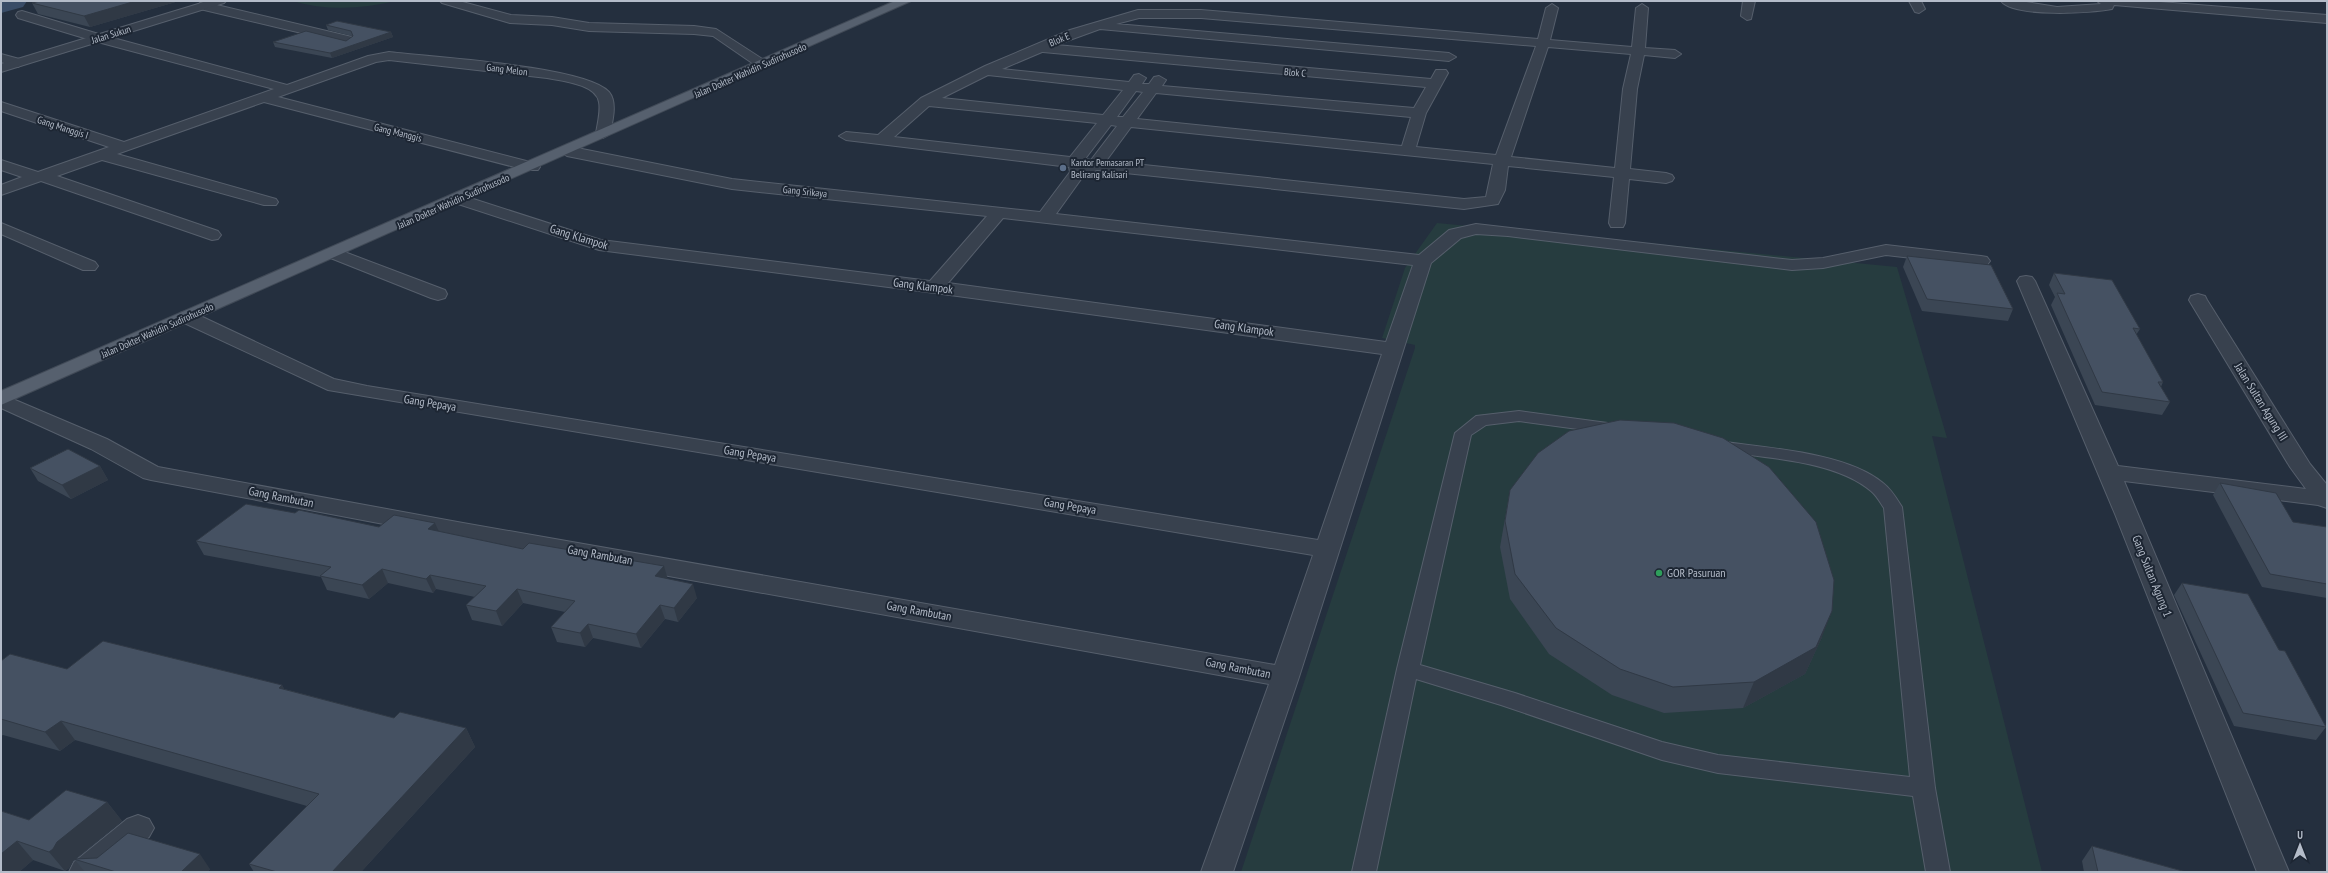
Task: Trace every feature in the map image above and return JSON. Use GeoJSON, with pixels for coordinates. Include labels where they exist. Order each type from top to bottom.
{"type":"FeatureCollection","features":[{"type":"Feature","properties":{"kind":"main road","name":"Jalan Dokter Wahidin Sudirohusodo"},"geometry":{"type":"LineString","coordinates":[[1,400],[905,1]]}},
{"type":"Feature","properties":{"kind":"street","name":"Jalan Sukun"},"geometry":{"type":"LineString","coordinates":[[1,68],[220,1]]}},
{"type":"Feature","properties":{"kind":"street"},"geometry":{"type":"LineString","coordinates":[[451,3],[468,1]]}},
{"type":"Feature","properties":{"kind":"street"},"geometry":{"type":"LineString","coordinates":[[1747,16],[1749,1]]}},
{"type":"Feature","properties":{"kind":"street"},"geometry":{"type":"LineString","coordinates":[[2007,1],[2040,8],[2103,5],[2327,19]]}},
{"type":"Feature","properties":{"kind":"street"},"geometry":{"type":"LineString","coordinates":[[451,3],[510,19],[552,21],[595,27],[706,31],[722,36],[763,64]]}},
{"type":"Feature","properties":{"kind":"street"},"geometry":{"type":"LineString","coordinates":[[204,6],[348,40]]}},
{"type":"Feature","properties":{"kind":"street"},"geometry":{"type":"LineString","coordinates":[[846,136],[1077,167],[1095,165],[1298,185],[1464,204],[1492,201],[1498,190],[1501,162],[1545,43],[1552,8]]}},
{"type":"Feature","properties":{"kind":"street"},"geometry":{"type":"LineString","coordinates":[[1617,223],[1630,89],[1638,51],[1642,8]]}},
{"type":"Feature","properties":{"kind":"street","name":"Blok E"},"geometry":{"type":"LineString","coordinates":[[882,140],[926,101],[985,71],[1094,26],[1138,14],[1201,14],[1675,54]]}},
{"type":"Feature","properties":{"kind":"street"},"geometry":{"type":"LineString","coordinates":[[1095,165],[1175,61],[1189,32],[1201,14]]}},
{"type":"Feature","properties":{"kind":"street"},"geometry":{"type":"LineString","coordinates":[[22,15],[98,38],[288,89]]}},
{"type":"Feature","properties":{"kind":"street"},"geometry":{"type":"LineString","coordinates":[[1094,26],[1172,34],[1189,32],[1449,57]]}},
{"type":"Feature","properties":{"kind":"street"},"geometry":{"type":"LineString","coordinates":[[1046,217],[1106,120],[1155,59],[1172,34]]}},
{"type":"Feature","properties":{"kind":"street"},"geometry":{"type":"LineString","coordinates":[[1408,150],[1419,113],[1436,84],[1460,35]]}},
{"type":"Feature","properties":{"kind":"street","name":"Blok C"},"geometry":{"type":"LineString","coordinates":[[1040,47],[1175,61],[1436,84]]}},
{"type":"Feature","properties":{"kind":"street","name":"Gang Melon"},"geometry":{"type":"LineString","coordinates":[[1,190],[367,61],[383,57],[399,56],[540,73],[574,80],[594,87],[604,95],[607,104],[602,134]]}},
{"type":"Feature","properties":{"kind":"street"},"geometry":{"type":"LineString","coordinates":[[1,58],[18,63]]}},
{"type":"Feature","properties":{"kind":"street"},"geometry":{"type":"LineString","coordinates":[[985,71],[1152,90],[1419,113]]}},
{"type":"Feature","properties":{"kind":"street","name":"Gang Manggis"},"geometry":{"type":"LineString","coordinates":[[264,98],[532,166]]}},
{"type":"Feature","properties":{"kind":"street"},"geometry":{"type":"LineString","coordinates":[[926,101],[1106,120],[1127,124],[1408,150],[1501,162],[1666,178]]}},
{"type":"Feature","properties":{"kind":"street","name":"Gang Manggis I"},"geometry":{"type":"LineString","coordinates":[[1,106],[125,147]]}},
{"type":"Feature","properties":{"kind":"street","name":"Gang Srikaya"},"geometry":{"type":"LineString","coordinates":[[567,151],[713,181],[1046,217],[1418,261]]}},
{"type":"Feature","properties":{"kind":"street"},"geometry":{"type":"LineString","coordinates":[[103,154],[270,202]]}},
{"type":"Feature","properties":{"kind":"street"},"geometry":{"type":"LineString","coordinates":[[1,165],[40,176],[212,235]]}},
{"type":"Feature","properties":{"kind":"street","name":"Gang Klampok"},"geometry":{"type":"LineString","coordinates":[[458,199],[592,243],[935,287],[1381,347]]}},
{"type":"Feature","properties":{"kind":"street"},"geometry":{"type":"LineString","coordinates":[[935,287],[999,212]]}},
{"type":"Feature","properties":{"kind":"street"},"geometry":{"type":"LineString","coordinates":[[1,228],[90,266]]}},
{"type":"Feature","properties":{"kind":"street"},"geometry":{"type":"LineString","coordinates":[[1217,872],[1276,676],[1308,545],[1381,347],[1418,261],[1455,234],[1476,229],[1508,231],[1792,265],[1823,263],[1886,250],[1981,260]]}},
{"type":"Feature","properties":{"kind":"street"},"geometry":{"type":"LineString","coordinates":[[334,253],[438,294]]}},
{"type":"Feature","properties":{"kind":"street","name":"Gang Sultan Agung 1"},"geometry":{"type":"LineString","coordinates":[[2026,281],[2108,472],[2273,872]]}},
{"type":"Feature","properties":{"kind":"street","name":"Jalan Sultan Agung III"},"geometry":{"type":"LineString","coordinates":[[2198,300],[2301,467],[2326,500]]}},
{"type":"Feature","properties":{"kind":"street","name":"Gang Pepaya"},"geometry":{"type":"LineString","coordinates":[[187,317],[321,381],[374,394],[1308,545]]}},
{"type":"Feature","properties":{"kind":"street","name":"Gang Rambutan"},"geometry":{"type":"LineString","coordinates":[[1,400],[100,444],[143,469],[471,532],[1238,667],[1276,676]]}},
{"type":"Feature","properties":{"kind":"street"},"geometry":{"type":"LineString","coordinates":[[2108,472],[2326,500]]}},
{"type":"Feature","properties":{"kind":"street"},"geometry":{"type":"LineString","coordinates":[[85,872],[138,828]]}},
{"type":"Feature","properties":{"kind":"lane"},"geometry":{"type":"LineString","coordinates":[[1364,872],[1408,669],[1463,434],[1482,420],[1519,416],[1633,432]]}},
{"type":"Feature","properties":{"kind":"lane"},"geometry":{"type":"LineString","coordinates":[[1703,444],[1827,464],[1861,477],[1877,487],[1892,507],[1923,788],[1938,872]]}},
{"type":"Feature","properties":{"kind":"lane"},"geometry":{"type":"LineString","coordinates":[[1408,669],[1507,699],[1662,752],[1718,764],[1923,788]]}},
{"type":"Feature","properties":{"kind":"green space"},"geometry":{"type":"Polygon","coordinates":[[[292,1],[396,1],[370,6],[331,8],[292,1]]]}},
{"type":"Feature","properties":{"kind":"green space","name":"GOR Pasuruan"},"geometry":{"type":"Polygon","coordinates":[[[1437,223],[1897,267],[1947,438],[1932,436],[2042,872],[1241,872],[1415,348],[1415,345],[1382,338],[1405,268],[1437,223]]]}},
{"type":"Feature","properties":{"kind":"building"},"geometry":{"type":"Polygon","coordinates":[[[40,1],[136,1],[84,16],[32,3],[40,1]]]}},
{"type":"Feature","properties":{"kind":"building"},"geometry":{"type":"Polygon","coordinates":[[[337,21],[391,32],[330,53],[273,42],[306,31],[346,41],[353,36],[351,31],[326,25],[337,21]]]}},
{"type":"Feature","properties":{"kind":"building"},"geometry":{"type":"Polygon","coordinates":[[[1907,256],[1991,265],[2013,309],[1927,299],[1907,256]]]}},
{"type":"Feature","properties":{"kind":"building"},"geometry":{"type":"Polygon","coordinates":[[[2054,273],[2112,280],[2140,329],[2133,328],[2163,382],[2158,382],[2170,402],[2102,392],[2057,293],[2065,294],[2054,273]]]}},
{"type":"Feature","properties":{"kind":"building","name":"GOR Pasuruan"},"geometry":{"type":"Polygon","coordinates":[[[1620,420],[1674,423],[1723,438],[1769,467],[1816,522],[1834,580],[1832,611],[1816,647],[1754,682],[1673,687],[1620,669],[1556,628],[1515,574],[1505,521],[1510,490],[1538,453],[1569,431],[1620,420]]]}},
{"type":"Feature","properties":{"kind":"building"},"geometry":{"type":"Polygon","coordinates":[[[68,449],[100,466],[62,485],[30,468],[68,449]]]}},
{"type":"Feature","properties":{"kind":"building"},"geometry":{"type":"Polygon","coordinates":[[[2220,483],[2276,493],[2293,522],[2327,527],[2327,584],[2270,574],[2220,483]]]}},
{"type":"Feature","properties":{"kind":"building"},"geometry":{"type":"Polygon","coordinates":[[[246,504],[295,513],[299,510],[379,527],[394,515],[435,523],[428,529],[523,549],[529,543],[664,566],[655,576],[693,584],[674,608],[660,605],[636,634],[588,624],[580,633],[551,627],[575,601],[517,589],[496,611],[466,605],[486,586],[430,575],[426,579],[382,569],[362,585],[320,576],[331,567],[196,541],[246,504]]]}},
{"type":"Feature","properties":{"kind":"building"},"geometry":{"type":"Polygon","coordinates":[[[2182,583],[2248,594],[2279,650],[2285,651],[2326,727],[2243,713],[2182,583]]]}},
{"type":"Feature","properties":{"kind":"building"},"geometry":{"type":"Polygon","coordinates":[[[103,641],[282,685],[279,688],[394,718],[400,712],[466,728],[332,872],[277,872],[249,864],[319,794],[61,721],[45,732],[1,719],[1,661],[10,654],[67,669],[103,641]]]}},
{"type":"Feature","properties":{"kind":"building"},"geometry":{"type":"Polygon","coordinates":[[[66,790],[107,802],[57,842],[53,849],[49,852],[17,841],[1,854],[1,811],[29,820],[66,790]]]}},
{"type":"Feature","properties":{"kind":"building"},"geometry":{"type":"Polygon","coordinates":[[[128,833],[200,854],[181,872],[116,872],[74,859],[97,858],[128,833]]]}},
{"type":"Feature","properties":{"kind":"building"},"geometry":{"type":"Polygon","coordinates":[[[2092,846],[2186,872],[2098,872],[2092,846]]]}},
{"type":"Feature","properties":{"kind":"waterway"},"geometry":{"type":"LineString","coordinates":[[1,4],[13,1]]}},
{"type":"Feature","properties":{"kind":"place","name":"Kantor Pemasaran PT Belirang Kalisari"},"geometry":{"type":"Point","coordinates":[1063,168]}},
{"type":"Feature","properties":{"kind":"place","name":"GOR Pasuruan"},"geometry":{"type":"Point","coordinates":[1659,573]}}]}
